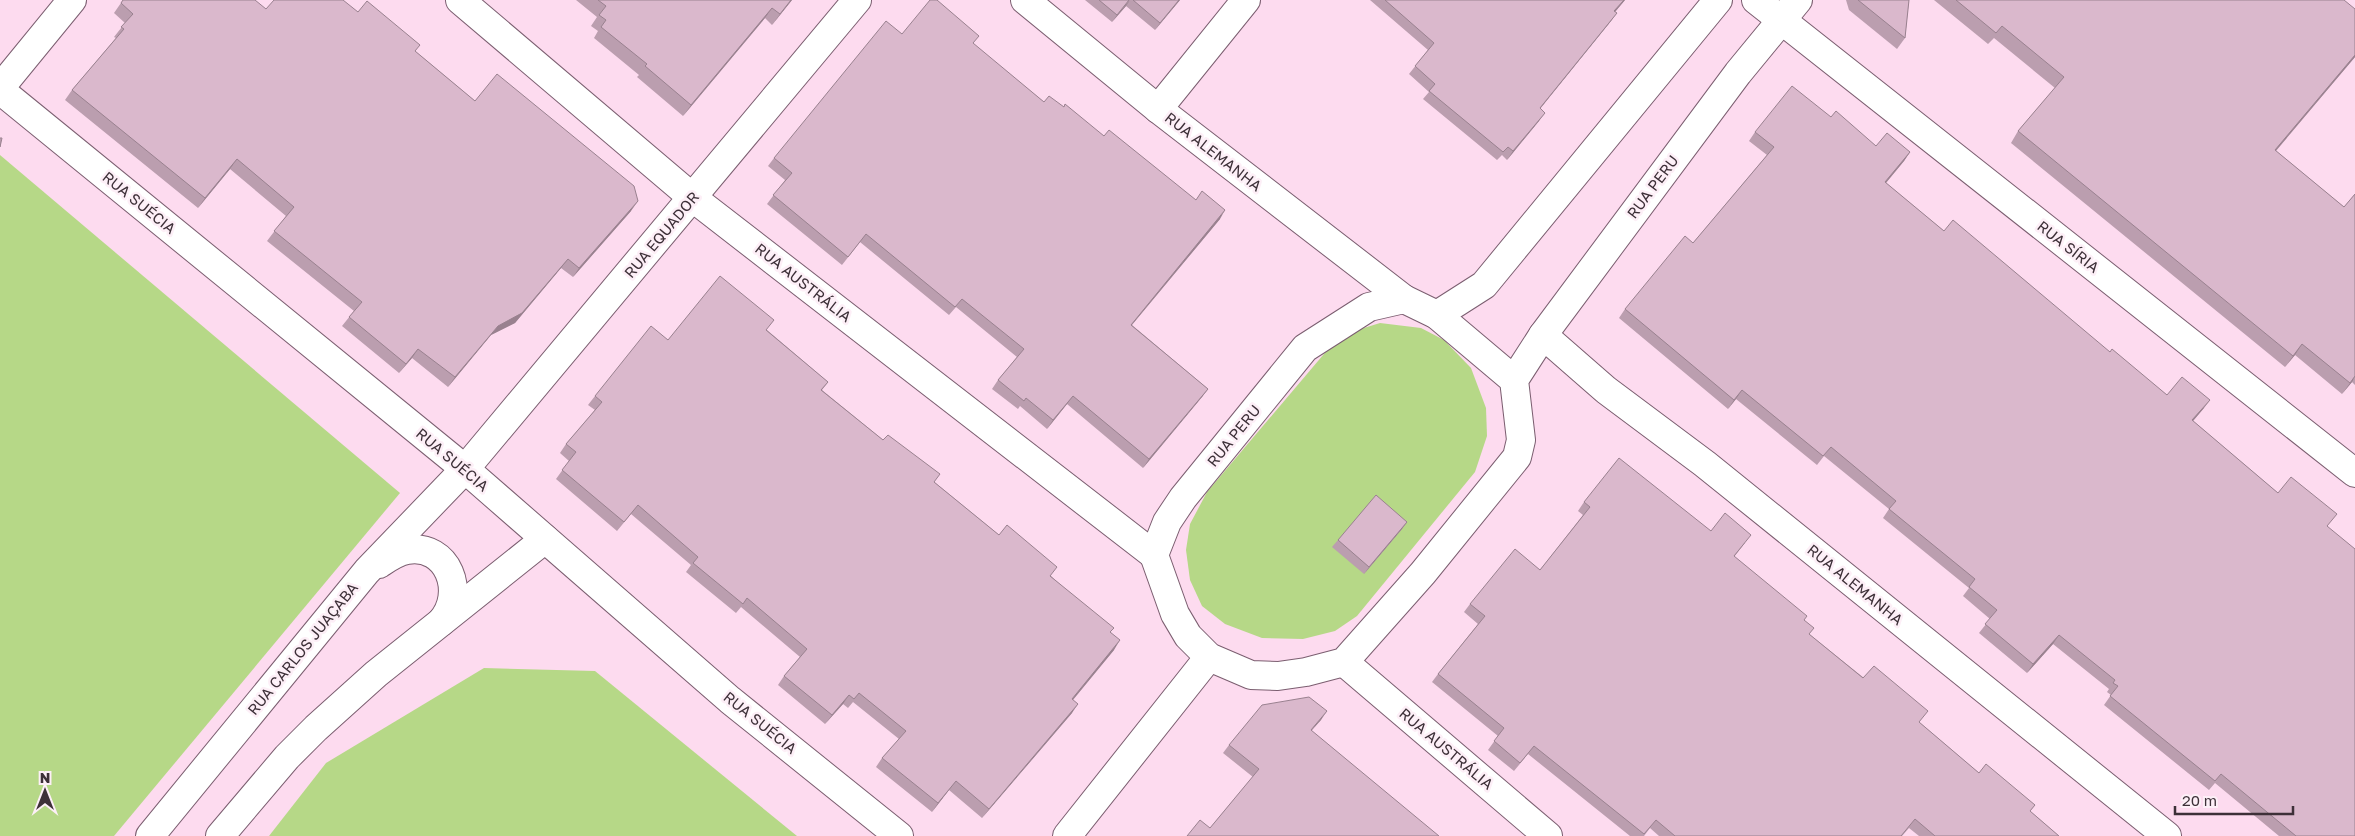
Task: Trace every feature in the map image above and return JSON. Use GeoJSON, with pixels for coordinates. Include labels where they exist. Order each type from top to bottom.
{"type":"FeatureCollection","features":[{"type":"Feature","properties":{"kind":"street"},"geometry":{"type":"LineString","coordinates":[[0,89],[72,0]]}},
{"type":"Feature","properties":{"kind":"street","name":"RUA AUSTRÁLIA"},"geometry":{"type":"LineString","coordinates":[[460,0],[693,198],[1154,555]]}},
{"type":"Feature","properties":{"kind":"street","name":"RUA EQUADOR"},"geometry":{"type":"LineString","coordinates":[[465,469],[857,0]]}},
{"type":"Feature","properties":{"kind":"street","name":"RUA ALEMANHA"},"geometry":{"type":"LineString","coordinates":[[1026,0],[1158,109],[1404,299]]}},
{"type":"Feature","properties":{"kind":"street"},"geometry":{"type":"LineString","coordinates":[[1158,109],[1246,0]]}},
{"type":"Feature","properties":{"kind":"street"},"geometry":{"type":"LineString","coordinates":[[1437,315],[1484,285],[1718,0]]}},
{"type":"Feature","properties":{"kind":"street","name":"RUA SÍRIA"},"geometry":{"type":"LineString","coordinates":[[1756,0],[2355,473]]}},
{"type":"Feature","properties":{"kind":"street","name":"RUA PERU"},"geometry":{"type":"LineString","coordinates":[[1514,380],[1543,335],[1738,73],[1798,0]]}},
{"type":"Feature","properties":{"kind":"street","name":"RUA SUÉCIA"},"geometry":{"type":"LineString","coordinates":[[0,89],[465,469],[730,700],[899,836]]}},
{"type":"Feature","properties":{"kind":"street"},"geometry":{"type":"LineString","coordinates":[[1154,555],[1175,614],[1188,636],[1209,657],[1251,675],[1278,676],[1306,672],[1344,662],[1424,573],[1517,457],[1521,440],[1514,380],[1437,315],[1404,299]]}},
{"type":"Feature","properties":{"kind":"street","name":"RUA PERU"},"geometry":{"type":"LineString","coordinates":[[1154,555],[1167,522],[1183,498],[1305,348],[1369,307],[1404,299]]}},
{"type":"Feature","properties":{"kind":"street","name":"RUA ALEMANHA"},"geometry":{"type":"LineString","coordinates":[[1543,335],[1606,390],[1705,464],[2167,836]]}},
{"type":"Feature","properties":{"kind":"street","name":"RUA CARLOS JUAÇABA"},"geometry":{"type":"LineString","coordinates":[[150,836],[367,571],[465,469]]}},
{"type":"Feature","properties":{"kind":"street"},"geometry":{"type":"LineString","coordinates":[[220,836],[286,757],[316,728],[376,674],[545,539]]}},
{"type":"Feature","properties":{"kind":"street"},"geometry":{"type":"LineString","coordinates":[[367,571],[394,554],[409,550],[425,552],[438,559],[448,570],[454,584],[454,599],[449,614],[438,625]]}},
{"type":"Feature","properties":{"kind":"street"},"geometry":{"type":"LineString","coordinates":[[1066,836],[1209,657]]}},
{"type":"Feature","properties":{"kind":"street","name":"RUA AUSTRÁLIA"},"geometry":{"type":"LineString","coordinates":[[1344,662],[1548,836]]}},
{"type":"Feature","properties":{"kind":"green space"},"geometry":{"type":"Polygon","coordinates":[[[0,155],[400,493],[114,836],[0,836],[0,155]]]}},
{"type":"Feature","properties":{"kind":"green space"},"geometry":{"type":"Polygon","coordinates":[[[1380,323],[1421,328],[1444,340],[1471,368],[1486,408],[1487,436],[1475,472],[1357,616],[1335,631],[1303,639],[1262,638],[1225,624],[1202,606],[1190,580],[1186,550],[1190,524],[1207,492],[1329,348],[1351,332],[1380,323]]]}},
{"type":"Feature","properties":{"kind":"green space"},"geometry":{"type":"Polygon","coordinates":[[[484,668],[595,671],[797,836],[269,836],[326,763],[484,668]]]}},
{"type":"Feature","properties":{"kind":"building"},"geometry":{"type":"Polygon","coordinates":[[[123,0],[255,0],[266,9],[274,0],[343,0],[358,12],[367,1],[420,45],[415,51],[475,101],[497,74],[634,186],[638,201],[579,268],[568,259],[522,313],[498,326],[455,377],[418,349],[406,364],[349,317],[362,302],[274,231],[294,207],[237,159],[205,198],[72,90],[124,29],[121,27],[133,14],[121,3],[123,0]]]}},
{"type":"Feature","properties":{"kind":"building"},"geometry":{"type":"Polygon","coordinates":[[[598,0],[791,0],[780,14],[772,8],[691,105],[645,66],[647,64],[601,27],[606,20],[599,15],[606,6],[598,0]]]}},
{"type":"Feature","properties":{"kind":"building"},"geometry":{"type":"Polygon","coordinates":[[[930,0],[937,0],[979,36],[973,43],[1044,102],[1049,96],[1064,107],[1065,104],[1104,136],[1109,130],[1196,200],[1202,191],[1225,210],[1131,325],[1208,389],[1149,459],[1073,396],[1053,420],[1026,398],[1024,401],[998,380],[1024,349],[962,299],[955,307],[866,234],[848,257],[773,195],[792,173],[774,158],[886,21],[902,34],[930,0]]]}},
{"type":"Feature","properties":{"kind":"building"},"geometry":{"type":"Polygon","coordinates":[[[1099,0],[1129,0],[1117,15],[1099,0]]]}},
{"type":"Feature","properties":{"kind":"building"},"geometry":{"type":"Polygon","coordinates":[[[1133,0],[1179,0],[1160,23],[1133,0]]]}},
{"type":"Feature","properties":{"kind":"building"},"geometry":{"type":"Polygon","coordinates":[[[1385,0],[1624,0],[1614,11],[1617,13],[1540,108],[1545,113],[1513,151],[1508,147],[1503,152],[1429,91],[1435,84],[1415,66],[1434,43],[1385,0]]]}},
{"type":"Feature","properties":{"kind":"building"},"geometry":{"type":"Polygon","coordinates":[[[1858,0],[1909,0],[1905,38],[1858,0]]]}},
{"type":"Feature","properties":{"kind":"building"},"geometry":{"type":"Polygon","coordinates":[[[1956,0],[2344,0],[2355,9],[2355,55],[2275,150],[2344,207],[2355,194],[2355,376],[2350,383],[2302,344],[2293,356],[2018,131],[2064,77],[2002,26],[1996,33],[1956,0]]]}},
{"type":"Feature","properties":{"kind":"building"},"geometry":{"type":"Polygon","coordinates":[[[1792,86],[1831,117],[1836,111],[1876,146],[1887,133],[1910,152],[1885,182],[1944,231],[1953,220],[2110,352],[2112,349],[2167,395],[2182,377],[2210,400],[2192,420],[2278,493],[2291,477],[2337,514],[2327,526],[2355,549],[2355,836],[2296,836],[2221,774],[2215,781],[2110,696],[2118,686],[2113,683],[2115,680],[2059,635],[2033,664],[1985,624],[1997,610],[1969,587],[1975,579],[1889,509],[1896,501],[1831,447],[1823,456],[1742,390],[1734,400],[1625,309],[1685,236],[1693,243],[1774,147],[1755,132],[1792,86]]]}},
{"type":"Feature","properties":{"kind":"building"},"geometry":{"type":"Polygon","coordinates":[[[720,276],[774,320],[766,330],[828,382],[821,390],[883,440],[888,435],[940,474],[934,482],[999,535],[1007,525],[1057,567],[1050,576],[1114,628],[1110,632],[1120,640],[1072,699],[1078,704],[989,809],[956,781],[938,803],[882,758],[906,731],[859,693],[854,699],[849,695],[832,715],[784,676],[807,649],[747,598],[743,604],[693,563],[698,557],[638,505],[624,522],[562,470],[576,452],[566,444],[602,402],[595,396],[651,326],[668,340],[720,276]]]}},
{"type":"Feature","properties":{"kind":"building"},"geometry":{"type":"Polygon","coordinates":[[[1619,458],[1711,531],[1725,513],[1751,535],[1734,556],[1807,616],[1804,620],[1814,628],[1809,634],[1863,678],[1874,666],[1928,711],[1919,722],[1979,773],[1986,764],[2035,805],[2030,811],[2059,836],[1935,836],[1915,819],[1901,836],[1675,836],[1656,820],[1644,834],[1534,746],[1520,763],[1494,741],[1504,728],[1438,674],[1485,616],[1470,604],[1515,549],[1540,570],[1590,507],[1584,502],[1619,458]]]}},
{"type":"Feature","properties":{"kind":"building"},"geometry":{"type":"Polygon","coordinates":[[[1376,495],[1407,522],[1369,567],[1338,540],[1376,495]]]}},
{"type":"Feature","properties":{"kind":"building"},"geometry":{"type":"Polygon","coordinates":[[[1309,697],[1327,711],[1311,730],[1439,836],[1187,836],[1200,820],[1210,828],[1259,769],[1229,745],[1262,705],[1309,697]]]}}]}
